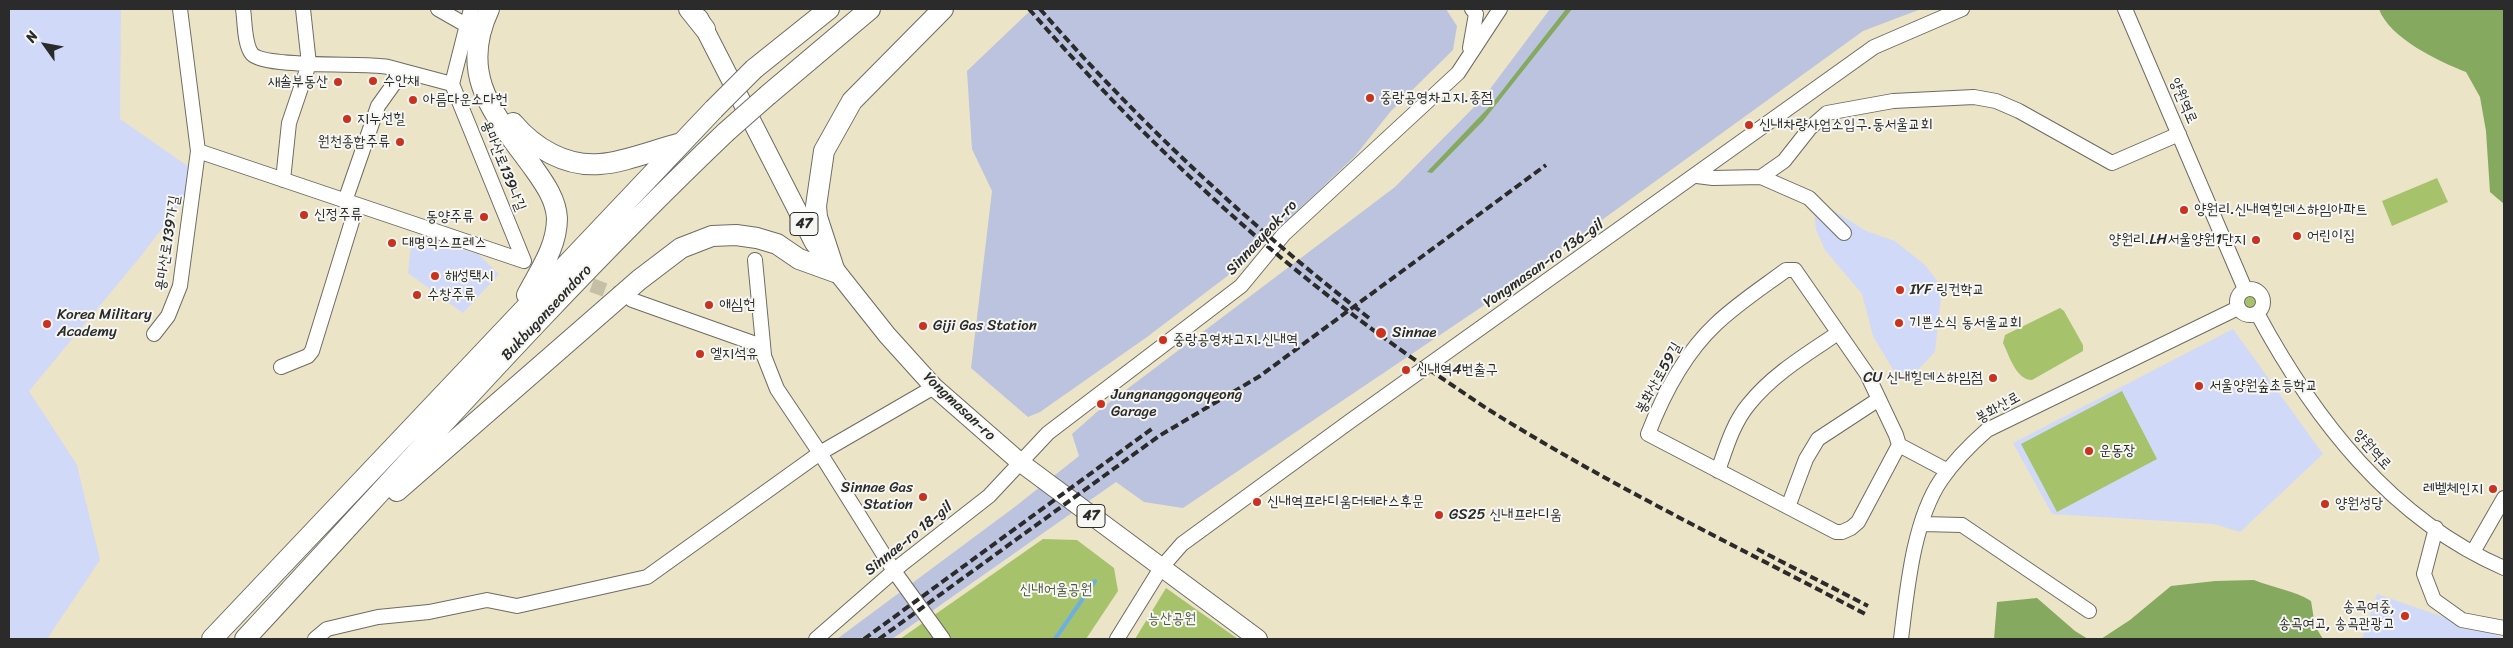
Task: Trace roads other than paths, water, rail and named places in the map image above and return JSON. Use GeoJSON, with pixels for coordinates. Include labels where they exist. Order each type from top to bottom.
{"type":"FeatureCollection","features":[{"type":"Feature","properties":{"kind":"highway"},"geometry":{"type":"LineString","coordinates":[[489,9],[481,27],[476,57],[481,87],[494,112],[547,186],[553,200],[557,218],[555,240],[548,258],[516,317]]}},
{"type":"Feature","properties":{"kind":"highway"},"geometry":{"type":"LineString","coordinates":[[498,9],[492,21],[487,44],[490,78],[509,118],[534,144],[563,158],[581,163],[600,164],[678,144]]}},
{"type":"Feature","properties":{"kind":"highway"},"geometry":{"type":"LineString","coordinates":[[689,9],[705,30]]}},
{"type":"Feature","properties":{"kind":"highway"},"geometry":{"type":"LineString","coordinates":[[699,9],[705,30]]}},
{"type":"Feature","properties":{"kind":"highway","name":"Bukbuganseondoro"},"geometry":{"type":"LineString","coordinates":[[212,639],[678,144],[754,70],[817,16],[829,9]]}},
{"type":"Feature","properties":{"kind":"highway","name":"Bukbuganseondoro"},"geometry":{"type":"LineString","coordinates":[[245,639],[572,285],[654,201],[726,132],[870,9]]}},
{"type":"Feature","properties":{"kind":"highway"},"geometry":{"type":"LineString","coordinates":[[835,272],[817,217],[816,206],[824,151],[852,101],[943,9]]}},
{"type":"Feature","properties":{"kind":"highway"},"geometry":{"type":"LineString","coordinates":[[332,545],[455,442],[640,280],[681,248],[712,236],[736,235],[757,238],[777,244],[798,259],[835,272]]}},
{"type":"Feature","properties":{"kind":"main road","name":"47"},"geometry":{"type":"LineString","coordinates":[[694,9],[705,30]]}},
{"type":"Feature","properties":{"kind":"main road","name":"Yongmasan-ro"},"geometry":{"type":"LineString","coordinates":[[705,30],[811,239],[835,272],[934,387],[1021,463],[1258,639]]}},
{"type":"Feature","properties":{"kind":"street","name":"용마산로139가길"},"geometry":{"type":"LineString","coordinates":[[154,334],[168,316],[180,286],[198,151],[180,9]]}},
{"type":"Feature","properties":{"kind":"street"},"geometry":{"type":"LineString","coordinates":[[243,9],[249,48],[253,55],[261,60],[309,64],[380,66],[452,84],[471,9]]}},
{"type":"Feature","properties":{"kind":"street"},"geometry":{"type":"LineString","coordinates":[[283,180],[289,123],[309,64],[303,9]]}},
{"type":"Feature","properties":{"kind":"street"},"geometry":{"type":"LineString","coordinates":[[438,9],[466,26]]}},
{"type":"Feature","properties":{"kind":"street"},"geometry":{"type":"LineString","coordinates":[[1458,73],[1472,43],[1476,14],[1472,9]]}},
{"type":"Feature","properties":{"kind":"street","name":"Sinnaeyeok-ro"},"geometry":{"type":"LineString","coordinates":[[1021,463],[1048,433],[1241,286],[1284,234],[1458,73],[1500,9]]}},
{"type":"Feature","properties":{"kind":"street","name":"Yongmasan-ro 136-gil"},"geometry":{"type":"LineString","coordinates":[[1117,639],[1161,568],[1182,544],[1349,422],[1696,176],[1874,47],[1962,9]]}},
{"type":"Feature","properties":{"kind":"street","name":"양원역로"},"geometry":{"type":"LineString","coordinates":[[2125,9],[2245,289]]}},
{"type":"Feature","properties":{"kind":"street"},"geometry":{"type":"LineString","coordinates":[[281,367],[308,356],[312,351],[378,106],[403,71]]}},
{"type":"Feature","properties":{"kind":"street","name":"용마산로139나길"},"geometry":{"type":"LineString","coordinates":[[351,203],[524,261],[452,84]]}},
{"type":"Feature","properties":{"kind":"street"},"geometry":{"type":"LineString","coordinates":[[1761,178],[1784,161],[1810,128],[1827,113],[1894,101],[1974,97],[1996,101],[2019,111],[2112,163],[2179,134]]}},
{"type":"Feature","properties":{"kind":"street"},"geometry":{"type":"LineString","coordinates":[[198,151],[351,203]]}},
{"type":"Feature","properties":{"kind":"street"},"geometry":{"type":"LineString","coordinates":[[1696,176],[1761,178],[1809,198],[1844,233]]}},
{"type":"Feature","properties":{"kind":"street"},"geometry":{"type":"LineString","coordinates":[[755,260],[764,356]]}},
{"type":"Feature","properties":{"kind":"street","name":"봉화산로59길"},"geometry":{"type":"LineString","coordinates":[[1791,268],[1795,270],[1867,374],[1879,399],[1896,435],[1898,445],[1858,522],[1842,532],[1836,532],[1648,434],[1671,386],[1695,347],[1716,324],[1791,268]]}},
{"type":"Feature","properties":{"kind":"street"},"geometry":{"type":"LineString","coordinates":[[2245,289],[2258,290],[2263,298],[2263,306],[2257,313],[2249,315],[2236,309],[2238,295],[2245,289]]}},
{"type":"Feature","properties":{"kind":"street"},"geometry":{"type":"LineString","coordinates":[[632,300],[756,344],[764,356],[777,389],[820,453],[894,571],[943,639]]}},
{"type":"Feature","properties":{"kind":"street","name":"봉화산로"},"geometry":{"type":"LineString","coordinates":[[1901,639],[1905,608],[1922,524],[1940,481],[1967,448],[1987,430],[2236,309]]}},
{"type":"Feature","properties":{"kind":"street","name":"양원역로"},"geometry":{"type":"LineString","coordinates":[[2257,313],[2288,368],[2323,420],[2393,496],[2436,528],[2473,552],[2504,568]]}},
{"type":"Feature","properties":{"kind":"street"},"geometry":{"type":"LineString","coordinates":[[1718,470],[1733,431],[1748,406],[1769,383],[1796,361],[1838,333]]}},
{"type":"Feature","properties":{"kind":"street"},"geometry":{"type":"LineString","coordinates":[[315,639],[327,629],[378,617],[430,612],[487,600],[517,606],[647,577],[820,453],[934,387]]}},
{"type":"Feature","properties":{"kind":"street"},"geometry":{"type":"LineString","coordinates":[[1788,507],[1806,458],[1818,440],[1879,399]]}},
{"type":"Feature","properties":{"kind":"street"},"geometry":{"type":"LineString","coordinates":[[1898,445],[1948,471]]}},
{"type":"Feature","properties":{"kind":"street","name":"Sinnae-ro 18-gil"},"geometry":{"type":"LineString","coordinates":[[816,639],[894,571],[990,496],[1021,463]]}},
{"type":"Feature","properties":{"kind":"street"},"geometry":{"type":"LineString","coordinates":[[2473,552],[2503,502]]}},
{"type":"Feature","properties":{"kind":"street"},"geometry":{"type":"LineString","coordinates":[[1922,524],[1962,525],[2088,610]]}},
{"type":"Feature","properties":{"kind":"street"},"geometry":{"type":"LineString","coordinates":[[2436,528],[2424,574],[2434,600],[2462,620],[2504,628]]}},
{"type":"Feature","properties":{"kind":"waterway"},"geometry":{"type":"LineString","coordinates":[[1055,639],[1095,581]]}},
{"type":"Feature","properties":{"kind":"tunnel"},"geometry":{"type":"LineString","coordinates":[[572,278],[627,298]]}},
{"type":"Feature","properties":{"kind":"railway"},"geometry":{"type":"LineString","coordinates":[[1029,9],[1123,111],[1221,206],[1325,294],[1380,335],[1498,416],[1551,447],[1640,497],[1867,615]]}},
{"type":"Feature","properties":{"kind":"railway"},"geometry":{"type":"LineString","coordinates":[[1040,9],[1117,93],[1197,172],[1238,210],[1369,318]]}},
{"type":"Feature","properties":{"kind":"railway"},"geometry":{"type":"LineString","coordinates":[[879,639],[1159,436],[1260,376],[1546,165]]}},
{"type":"Feature","properties":{"kind":"railway"},"geometry":{"type":"LineString","coordinates":[[864,639],[1153,428]]}},
{"type":"Feature","properties":{"kind":"railway"},"geometry":{"type":"LineString","coordinates":[[1757,549],[1868,606]]}},
{"type":"Feature","properties":{"kind":"place","name":"수안채"},"geometry":{"type":"Point","coordinates":[373,81]}},
{"type":"Feature","properties":{"kind":"place","name":"새솔부동산"},"geometry":{"type":"Point","coordinates":[338,82]}},
{"type":"Feature","properties":{"kind":"place","name":"중랑공영차고지.종점"},"geometry":{"type":"Point","coordinates":[1370,98]}},
{"type":"Feature","properties":{"kind":"place","name":"아름다운소다헌"},"geometry":{"type":"Point","coordinates":[413,100]}},
{"type":"Feature","properties":{"kind":"place","name":"지누선힐"},"geometry":{"type":"Point","coordinates":[347,119]}},
{"type":"Feature","properties":{"kind":"place","name":"신내차량사업소입구.동서울교회"},"geometry":{"type":"Point","coordinates":[1749,125]}},
{"type":"Feature","properties":{"kind":"place","name":"원천종합주류"},"geometry":{"type":"Point","coordinates":[400,142]}},
{"type":"Feature","properties":{"kind":"place","name":"양원리.신내역힐데스하임아파트"},"geometry":{"type":"Point","coordinates":[2184,210]}},
{"type":"Feature","properties":{"kind":"place","name":"신정주류"},"geometry":{"type":"Point","coordinates":[304,215]}},
{"type":"Feature","properties":{"kind":"place","name":"동양주류"},"geometry":{"type":"Point","coordinates":[484,217]}},
{"type":"Feature","properties":{"kind":"place","name":"어린이집"},"geometry":{"type":"Point","coordinates":[2297,236]}},
{"type":"Feature","properties":{"kind":"place","name":"양원리.LH서울양원1단지"},"geometry":{"type":"Point","coordinates":[2256,240]}},
{"type":"Feature","properties":{"kind":"place","name":"대명익스프레스"},"geometry":{"type":"Point","coordinates":[392,243]}},
{"type":"Feature","properties":{"kind":"place","name":"해성택시"},"geometry":{"type":"Point","coordinates":[435,276]}},
{"type":"Feature","properties":{"kind":"place","name":"IYF 링컨학교"},"geometry":{"type":"Point","coordinates":[1900,290]}},
{"type":"Feature","properties":{"kind":"place","name":"수창주류"},"geometry":{"type":"Point","coordinates":[417,295]}},
{"type":"Feature","properties":{"kind":"place","name":"애심헌"},"geometry":{"type":"Point","coordinates":[709,305]}},
{"type":"Feature","properties":{"kind":"place","name":"기쁜소식 동서울교회"},"geometry":{"type":"Point","coordinates":[1899,323]}},
{"type":"Feature","properties":{"kind":"place","name":"Korea Military Academy"},"geometry":{"type":"Point","coordinates":[47,324]}},
{"type":"Feature","properties":{"kind":"place","name":"Giji Gas Station"},"geometry":{"type":"Point","coordinates":[923,326]}},
{"type":"Feature","properties":{"kind":"place","name":"Sinnae"},"geometry":{"type":"Point","coordinates":[1381,333]}},
{"type":"Feature","properties":{"kind":"place","name":"중랑공영차고지.신내역"},"geometry":{"type":"Point","coordinates":[1163,340]}},
{"type":"Feature","properties":{"kind":"place","name":"엘지석유"},"geometry":{"type":"Point","coordinates":[700,354]}},
{"type":"Feature","properties":{"kind":"place","name":"신내역4번출구"},"geometry":{"type":"Point","coordinates":[1406,370]}},
{"type":"Feature","properties":{"kind":"place","name":"CU 신내힐데스하임점"},"geometry":{"type":"Point","coordinates":[1993,378]}},
{"type":"Feature","properties":{"kind":"place","name":"서울양원숲초등학교"},"geometry":{"type":"Point","coordinates":[2199,386]}},
{"type":"Feature","properties":{"kind":"place","name":"Jungnanggongyeong Garage"},"geometry":{"type":"Point","coordinates":[1101,404]}},
{"type":"Feature","properties":{"kind":"place","name":"운동장"},"geometry":{"type":"Point","coordinates":[2089,451]}},
{"type":"Feature","properties":{"kind":"place","name":"레벨체인지"},"geometry":{"type":"Point","coordinates":[2493,489]}},
{"type":"Feature","properties":{"kind":"place","name":"Sinnae Gas Station"},"geometry":{"type":"Point","coordinates":[923,497]}},
{"type":"Feature","properties":{"kind":"place","name":"신내역프라디움더테라스후문"},"geometry":{"type":"Point","coordinates":[1257,502]}},
{"type":"Feature","properties":{"kind":"place","name":"양원성당"},"geometry":{"type":"Point","coordinates":[2325,504]}},
{"type":"Feature","properties":{"kind":"place","name":"GS25 신내프라디움"},"geometry":{"type":"Point","coordinates":[1439,515]}},
{"type":"Feature","properties":{"kind":"place","name":"송곡여중, 송곡여고, 송곡관광고"},"geometry":{"type":"Point","coordinates":[2405,616]}},
{"type":"Feature","properties":{"kind":"park label","name":"신내어울공원"},"geometry":{"type":"Point","coordinates":[1056,590]}},
{"type":"Feature","properties":{"kind":"park label","name":"능산공원"},"geometry":{"type":"Point","coordinates":[1172,619]}}]}
